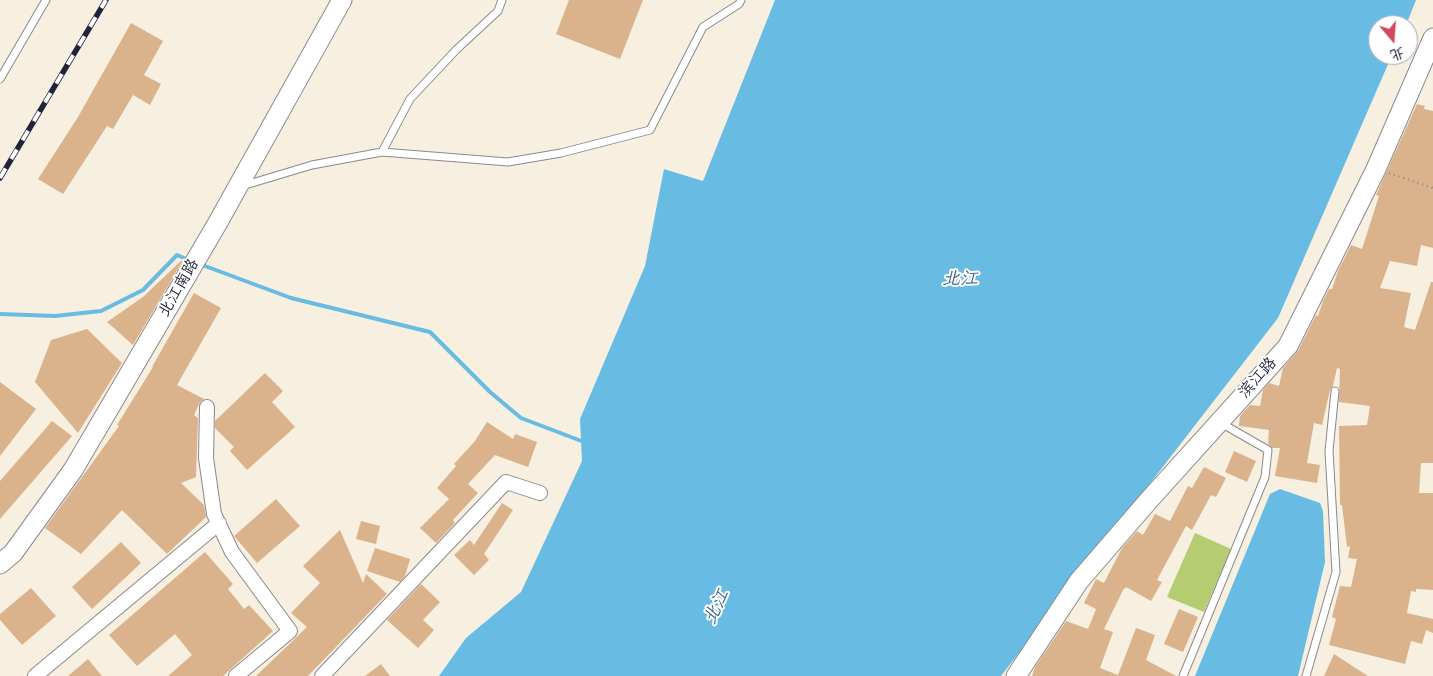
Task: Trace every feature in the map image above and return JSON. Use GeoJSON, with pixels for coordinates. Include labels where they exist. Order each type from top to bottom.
{"type":"FeatureCollection","features":[{"type":"Feature","properties":{"kind":"street","name":"北江南路"},"geometry":{"type":"LineString","coordinates":[[0,564],[18,546],[73,470],[237,187],[342,0]]}},
{"type":"Feature","properties":{"kind":"street","name":"滨江路"},"geometry":{"type":"LineString","coordinates":[[1020,674],[1079,581],[1149,500],[1288,346],[1376,169],[1433,38]]}},
{"type":"Feature","properties":{"kind":"street"},"geometry":{"type":"LineString","coordinates":[[207,407],[206,458],[214,514],[232,552],[290,631],[236,676]]}},
{"type":"Feature","properties":{"kind":"street"},"geometry":{"type":"LineString","coordinates":[[322,676],[506,482],[540,492]]}},
{"type":"Feature","properties":{"kind":"street"},"geometry":{"type":"LineString","coordinates":[[35,676],[218,523]]}},
{"type":"Feature","properties":{"kind":"lane"},"geometry":{"type":"LineString","coordinates":[[0,79],[3,68],[46,0]]}},
{"type":"Feature","properties":{"kind":"lane"},"geometry":{"type":"LineString","coordinates":[[382,152],[410,99],[456,50],[498,11],[502,0]]}},
{"type":"Feature","properties":{"kind":"lane"},"geometry":{"type":"LineString","coordinates":[[237,187],[312,165],[382,152],[508,162],[561,153],[650,130],[703,27],[739,4],[741,0]]}},
{"type":"Feature","properties":{"kind":"lane"},"geometry":{"type":"LineString","coordinates":[[1306,676],[1336,572],[1329,451],[1335,391]]}},
{"type":"Feature","properties":{"kind":"lane"},"geometry":{"type":"LineString","coordinates":[[1183,676],[1266,477],[1268,450],[1220,422]]}},
{"type":"Feature","properties":{"kind":"path"},"geometry":{"type":"LineString","coordinates":[[1376,169],[1433,188]]}},
{"type":"Feature","properties":{"kind":"green space"},"geometry":{"type":"Polygon","coordinates":[[[1195,533],[1231,549],[1204,612],[1167,597],[1195,533]]]}},
{"type":"Feature","properties":{"kind":"water","name":"北江"},"geometry":{"type":"Polygon","coordinates":[[[775,0],[1416,0],[1410,15],[1368,15],[1368,65],[1388,65],[1278,318],[1001,676],[439,676],[466,638],[521,592],[582,461],[580,419],[645,266],[664,169],[703,181],[775,0]]]}},
{"type":"Feature","properties":{"kind":"water"},"geometry":{"type":"Polygon","coordinates":[[[1280,489],[1320,503],[1323,511],[1325,562],[1298,676],[1195,676],[1270,494],[1280,489]]]}},
{"type":"Feature","properties":{"kind":"building"},"geometry":{"type":"Polygon","coordinates":[[[569,0],[643,0],[620,59],[556,34],[569,0]]]}},
{"type":"Feature","properties":{"kind":"building"},"geometry":{"type":"Polygon","coordinates":[[[131,23],[163,41],[144,75],[161,84],[150,105],[133,95],[113,129],[107,126],[63,194],[38,179],[78,117],[131,23]]]}},
{"type":"Feature","properties":{"kind":"building"},"geometry":{"type":"Polygon","coordinates":[[[1417,104],[1425,106],[1424,109],[1433,111],[1433,248],[1421,245],[1417,266],[1390,261],[1380,288],[1411,293],[1404,327],[1415,330],[1431,282],[1433,282],[1433,463],[1421,463],[1419,493],[1433,493],[1433,590],[1416,589],[1416,592],[1411,591],[1407,613],[1433,619],[1433,633],[1426,630],[1422,644],[1411,641],[1405,664],[1329,645],[1336,619],[1332,617],[1340,586],[1351,587],[1357,559],[1348,558],[1350,546],[1347,547],[1342,505],[1340,505],[1339,426],[1367,425],[1370,406],[1339,402],[1340,369],[1337,368],[1322,425],[1314,423],[1307,463],[1320,465],[1317,483],[1275,476],[1280,448],[1273,448],[1268,444],[1269,430],[1239,426],[1240,416],[1250,405],[1260,406],[1263,390],[1269,383],[1279,386],[1283,368],[1298,351],[1316,315],[1318,316],[1323,301],[1329,289],[1332,289],[1338,271],[1351,245],[1362,249],[1379,196],[1376,195],[1417,104]]]}},
{"type":"Feature","properties":{"kind":"building"},"geometry":{"type":"Polygon","coordinates":[[[185,257],[133,345],[107,322],[143,297],[185,257]]]}},
{"type":"Feature","properties":{"kind":"building"},"geometry":{"type":"Polygon","coordinates":[[[194,293],[221,308],[177,385],[204,399],[200,402],[194,415],[198,418],[196,477],[181,483],[204,505],[206,517],[167,554],[122,510],[81,554],[45,528],[119,426],[117,425],[153,367],[194,293]]]}},
{"type":"Feature","properties":{"kind":"building"},"geometry":{"type":"Polygon","coordinates":[[[87,329],[122,363],[78,433],[35,382],[51,340],[87,329]]]}},
{"type":"Feature","properties":{"kind":"building"},"geometry":{"type":"Polygon","coordinates":[[[265,373],[283,391],[272,402],[295,427],[247,470],[230,451],[234,447],[215,428],[215,421],[265,373]]]}},
{"type":"Feature","properties":{"kind":"building"},"geometry":{"type":"Polygon","coordinates":[[[0,382],[36,409],[0,456],[0,382]]]}},
{"type":"Feature","properties":{"kind":"building"},"geometry":{"type":"Polygon","coordinates":[[[52,421],[72,436],[0,519],[0,481],[52,421]]]}},
{"type":"Feature","properties":{"kind":"building"},"geometry":{"type":"Polygon","coordinates":[[[487,422],[513,439],[515,434],[537,442],[528,467],[495,455],[468,484],[478,493],[453,520],[455,523],[436,543],[420,528],[449,499],[437,488],[456,466],[454,464],[475,441],[487,422]]]}},
{"type":"Feature","properties":{"kind":"building"},"geometry":{"type":"Polygon","coordinates":[[[1234,451],[1256,461],[1247,482],[1225,472],[1234,451]]]}},
{"type":"Feature","properties":{"kind":"building"},"geometry":{"type":"Polygon","coordinates":[[[1204,467],[1226,478],[1216,497],[1211,495],[1192,530],[1186,526],[1157,580],[1162,582],[1151,601],[1126,587],[1124,588],[1104,629],[1113,632],[1100,668],[1118,675],[1136,628],[1155,635],[1146,660],[1176,676],[1032,676],[1035,667],[1066,621],[1088,629],[1096,609],[1084,603],[1096,579],[1104,583],[1122,548],[1137,531],[1143,535],[1155,514],[1170,521],[1188,486],[1192,488],[1204,467]]]}},
{"type":"Feature","properties":{"kind":"building"},"geometry":{"type":"Polygon","coordinates":[[[276,499],[300,526],[257,563],[234,536],[276,499]]]}},
{"type":"Feature","properties":{"kind":"building"},"geometry":{"type":"Polygon","coordinates":[[[502,503],[513,510],[484,554],[489,560],[474,575],[454,555],[470,540],[474,545],[502,503]]]}},
{"type":"Feature","properties":{"kind":"building"},"geometry":{"type":"Polygon","coordinates":[[[361,521],[380,526],[376,544],[356,539],[361,521]]]}},
{"type":"Feature","properties":{"kind":"building"},"geometry":{"type":"Polygon","coordinates":[[[340,530],[363,583],[366,574],[387,594],[308,676],[256,676],[307,627],[291,613],[320,583],[303,566],[340,530]]]}},
{"type":"Feature","properties":{"kind":"building"},"geometry":{"type":"Polygon","coordinates":[[[121,542],[141,563],[92,609],[72,587],[121,542]]]}},
{"type":"Feature","properties":{"kind":"building"},"geometry":{"type":"Polygon","coordinates":[[[375,548],[410,559],[405,576],[400,582],[367,571],[375,548]]]}},
{"type":"Feature","properties":{"kind":"building"},"geometry":{"type":"Polygon","coordinates":[[[205,552],[233,584],[228,589],[244,609],[249,605],[273,631],[223,676],[168,676],[192,655],[175,634],[137,666],[109,635],[205,552]]]}},
{"type":"Feature","properties":{"kind":"building"},"geometry":{"type":"Polygon","coordinates":[[[421,584],[440,602],[423,620],[434,630],[418,648],[387,620],[421,584]]]}},
{"type":"Feature","properties":{"kind":"building"},"geometry":{"type":"Polygon","coordinates":[[[31,588],[56,616],[22,645],[0,620],[0,614],[31,588]]]}},
{"type":"Feature","properties":{"kind":"building"},"geometry":{"type":"Polygon","coordinates":[[[1179,609],[1198,617],[1183,652],[1164,644],[1179,609]]]}},
{"type":"Feature","properties":{"kind":"building"},"geometry":{"type":"Polygon","coordinates":[[[1334,654],[1368,676],[1324,676],[1334,654]]]}},
{"type":"Feature","properties":{"kind":"building"},"geometry":{"type":"Polygon","coordinates":[[[88,659],[102,676],[68,676],[88,659]]]}},
{"type":"Feature","properties":{"kind":"building"},"geometry":{"type":"Polygon","coordinates":[[[381,664],[390,676],[365,676],[381,664]]]}},
{"type":"Feature","properties":{"kind":"waterway"},"geometry":{"type":"LineString","coordinates":[[0,314],[55,316],[101,311],[143,290],[177,255],[184,258]]}},
{"type":"Feature","properties":{"kind":"waterway"},"geometry":{"type":"LineString","coordinates":[[205,266],[291,298],[430,332],[490,392],[521,418],[584,442]]}},
{"type":"Feature","properties":{"kind":"railway"},"geometry":{"type":"LineString","coordinates":[[0,178],[106,0]]}}]}
